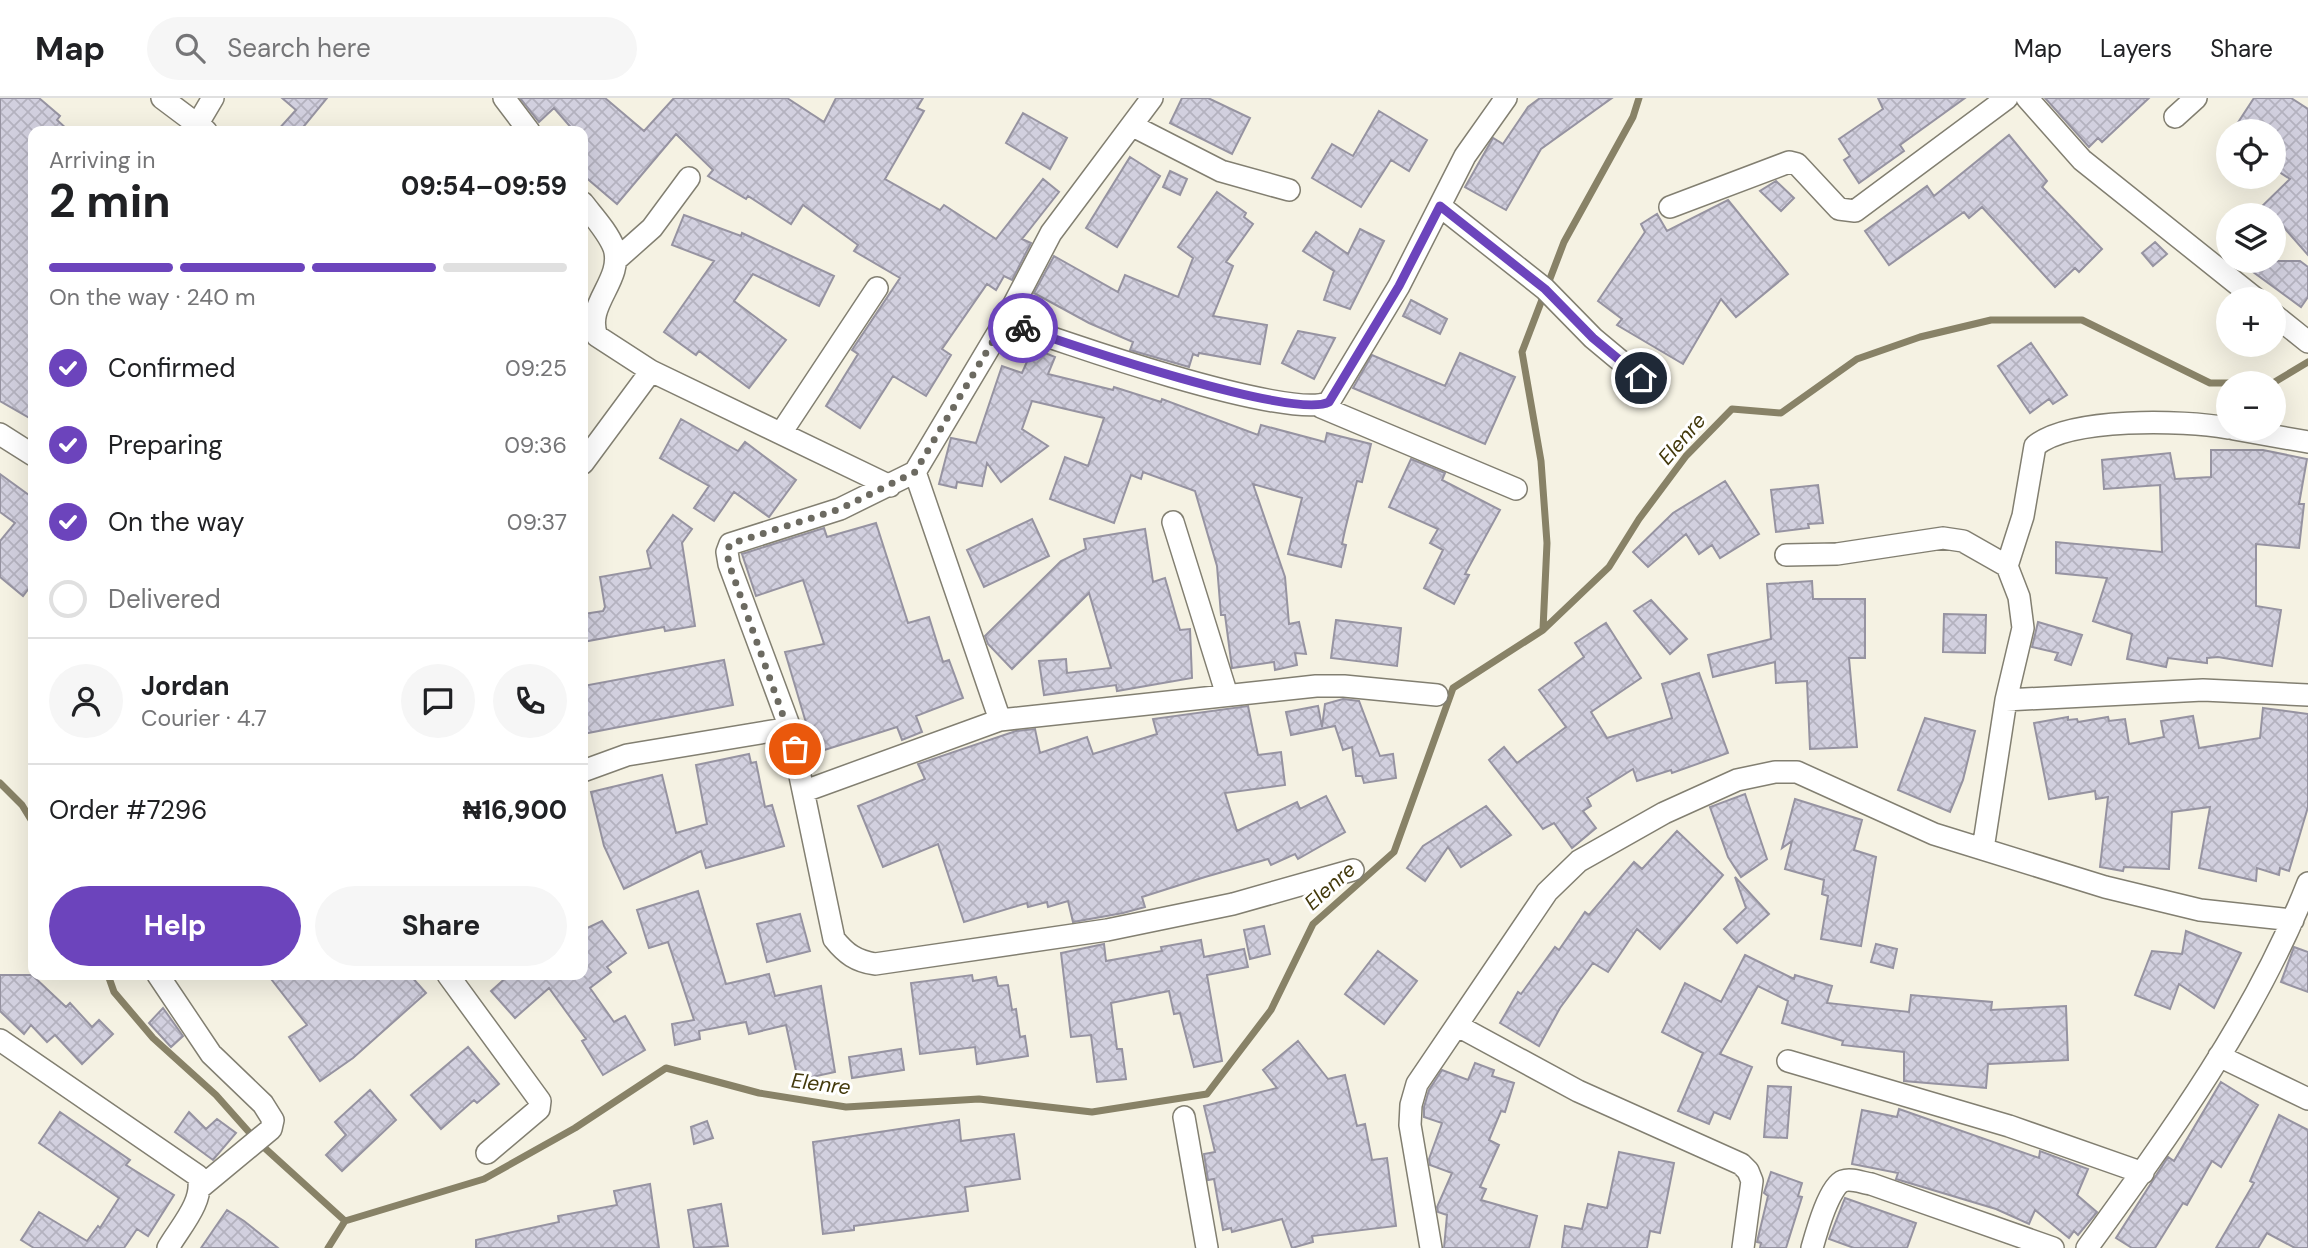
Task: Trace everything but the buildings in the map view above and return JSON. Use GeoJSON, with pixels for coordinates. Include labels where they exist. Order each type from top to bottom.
{"type":"FeatureCollection","features":[{"type":"Feature","properties":{"kind":"street"},"geometry":{"type":"LineString","coordinates":[[162,98],[199,126]]}},
{"type":"Feature","properties":{"kind":"street"},"geometry":{"type":"LineString","coordinates":[[203,126],[213,98]]}},
{"type":"Feature","properties":{"kind":"street"},"geometry":{"type":"LineString","coordinates":[[504,98],[525,126]]}},
{"type":"Feature","properties":{"kind":"street"},"geometry":{"type":"LineString","coordinates":[[1152,98],[1051,233],[1005,321],[915,472],[840,509],[730,544],[727,552],[729,564],[790,728],[806,791],[834,939],[859,962],[875,964],[1107,930],[1233,904],[1353,870]]}},
{"type":"Feature","properties":{"kind":"street"},"geometry":{"type":"LineString","coordinates":[[1321,407],[1329,402],[1385,311],[1465,156],[1506,98]]}},
{"type":"Feature","properties":{"kind":"street"},"geometry":{"type":"LineString","coordinates":[[1670,207],[1789,162],[1797,164],[1839,209],[1855,211],[2007,98]]}},
{"type":"Feature","properties":{"kind":"street"},"geometry":{"type":"LineString","coordinates":[[2027,98],[2082,160],[2241,287]]}},
{"type":"Feature","properties":{"kind":"street"},"geometry":{"type":"LineString","coordinates":[[2175,117],[2196,98]]}},
{"type":"Feature","properties":{"kind":"street"},"geometry":{"type":"LineString","coordinates":[[1133,126],[1221,171],[1289,190]]}},
{"type":"Feature","properties":{"kind":"street"},"geometry":{"type":"LineString","coordinates":[[690,178],[652,228],[616,260],[594,315],[593,326],[597,336],[651,371],[890,486]]}},
{"type":"Feature","properties":{"kind":"street"},"geometry":{"type":"LineString","coordinates":[[1440,206],[1545,289],[1593,338],[1641,378]]}},
{"type":"Feature","properties":{"kind":"street"},"geometry":{"type":"LineString","coordinates":[[588,210],[614,247],[616,260]]}},
{"type":"Feature","properties":{"kind":"street"},"geometry":{"type":"LineString","coordinates":[[781,433],[877,288]]}},
{"type":"Feature","properties":{"kind":"street"},"geometry":{"type":"LineString","coordinates":[[1005,321],[1108,359],[1271,400],[1321,407],[1516,489]]}},
{"type":"Feature","properties":{"kind":"street"},"geometry":{"type":"LineString","coordinates":[[2286,324],[2308,342]]}},
{"type":"Feature","properties":{"kind":"street"},"geometry":{"type":"LineString","coordinates":[[588,456],[651,371]]}},
{"type":"Feature","properties":{"kind":"street"},"geometry":{"type":"LineString","coordinates":[[1983,849],[2006,700],[2023,628],[2019,597],[2007,566],[2023,516],[2035,446],[2046,436],[2060,431],[2116,425],[2177,423],[2216,427]]}},
{"type":"Feature","properties":{"kind":"street"},"geometry":{"type":"LineString","coordinates":[[0,434],[28,452]]}},
{"type":"Feature","properties":{"kind":"street"},"geometry":{"type":"LineString","coordinates":[[2286,438],[2308,442]]}},
{"type":"Feature","properties":{"kind":"street"},"geometry":{"type":"LineString","coordinates":[[915,472],[1000,720]]}},
{"type":"Feature","properties":{"kind":"street"},"geometry":{"type":"LineString","coordinates":[[1172,522],[1227,695]]}},
{"type":"Feature","properties":{"kind":"street"},"geometry":{"type":"LineString","coordinates":[[1786,555],[1837,554],[1943,538],[1963,541],[2007,566]]}},
{"type":"Feature","properties":{"kind":"street"},"geometry":{"type":"LineString","coordinates":[[806,791],[1000,720],[1344,685],[1437,695]]}},
{"type":"Feature","properties":{"kind":"street"},"geometry":{"type":"LineString","coordinates":[[2006,700],[2203,690],[2308,695]]}},
{"type":"Feature","properties":{"kind":"street"},"geometry":{"type":"LineString","coordinates":[[588,769],[628,755],[790,728]]}},
{"type":"Feature","properties":{"kind":"street"},"geometry":{"type":"LineString","coordinates":[[1431,1248],[1410,1125],[1411,1105],[1417,1084],[1547,892],[1579,861],[1664,813],[1737,780],[1775,772],[1797,772],[1934,834],[2105,887],[2200,910],[2293,920]]}},
{"type":"Feature","properties":{"kind":"street"},"geometry":{"type":"LineString","coordinates":[[2087,1248],[2143,1172],[2260,989],[2308,883]]}},
{"type":"Feature","properties":{"kind":"street"},"geometry":{"type":"LineString","coordinates":[[161,980],[211,1054],[263,1104],[273,1120],[271,1129],[201,1187],[168,1248]]}},
{"type":"Feature","properties":{"kind":"street"},"geometry":{"type":"LineString","coordinates":[[452,980],[540,1101],[539,1110],[487,1153]]}},
{"type":"Feature","properties":{"kind":"street"},"geometry":{"type":"LineString","coordinates":[[1458,1027],[1578,1091],[1741,1164],[1752,1181],[1742,1248]]}},
{"type":"Feature","properties":{"kind":"street"},"geometry":{"type":"LineString","coordinates":[[0,1040],[185,1164],[198,1176],[201,1187]]}},
{"type":"Feature","properties":{"kind":"street"},"geometry":{"type":"LineString","coordinates":[[2219,1056],[2308,1099]]}},
{"type":"Feature","properties":{"kind":"street"},"geometry":{"type":"LineString","coordinates":[[1788,1061],[2009,1126],[2143,1172]]}},
{"type":"Feature","properties":{"kind":"street"},"geometry":{"type":"LineString","coordinates":[[1184,1116],[1207,1248]]}},
{"type":"Feature","properties":{"kind":"street"},"geometry":{"type":"LineString","coordinates":[[1812,1248],[1825,1207],[1838,1185],[1844,1181],[1871,1184],[2053,1248]]}},
{"type":"Feature","properties":{"kind":"waterway"},"geometry":{"type":"LineString","coordinates":[[1543,629],[1547,543],[1541,461],[1522,352],[1564,242],[1633,117],[1639,98]]}},
{"type":"Feature","properties":{"kind":"waterway","name":"Elenre"},"geometry":{"type":"LineString","coordinates":[[328,1248],[345,1221],[484,1179],[575,1128],[666,1068],[759,1093],[846,1107],[979,1099],[1092,1112],[1207,1094],[1271,1010],[1313,924],[1394,852],[1453,688],[1543,630],[1609,567],[1639,519],[1686,456],[1732,409],[1781,413],[1857,359],[1920,337],[1991,320],[2082,320],[2210,383],[2216,383]]}},
{"type":"Feature","properties":{"kind":"waterway","name":"Elenre"},"geometry":{"type":"LineString","coordinates":[[2286,375],[2308,362]]}},
{"type":"Feature","properties":{"kind":"waterway"},"geometry":{"type":"LineString","coordinates":[[0,783],[28,815]]}},
{"type":"Feature","properties":{"kind":"waterway"},"geometry":{"type":"LineString","coordinates":[[110,980],[114,992],[153,1038],[216,1095],[256,1140],[345,1221]]}},
{"type":"Feature","properties":{"kind":"way so far"},"geometry":{"type":"LineString","coordinates":[[795,749],[790,728],[729,564],[727,552],[730,544],[840,509],[915,472],[1005,321],[1023,328]]}},
{"type":"Feature","properties":{"kind":"route"},"geometry":{"type":"LineString","coordinates":[[1023,328],[1108,359],[1271,400],[1321,407],[1329,402],[1385,311],[1440,206],[1545,289],[1593,338],[1641,378]]}}]}
